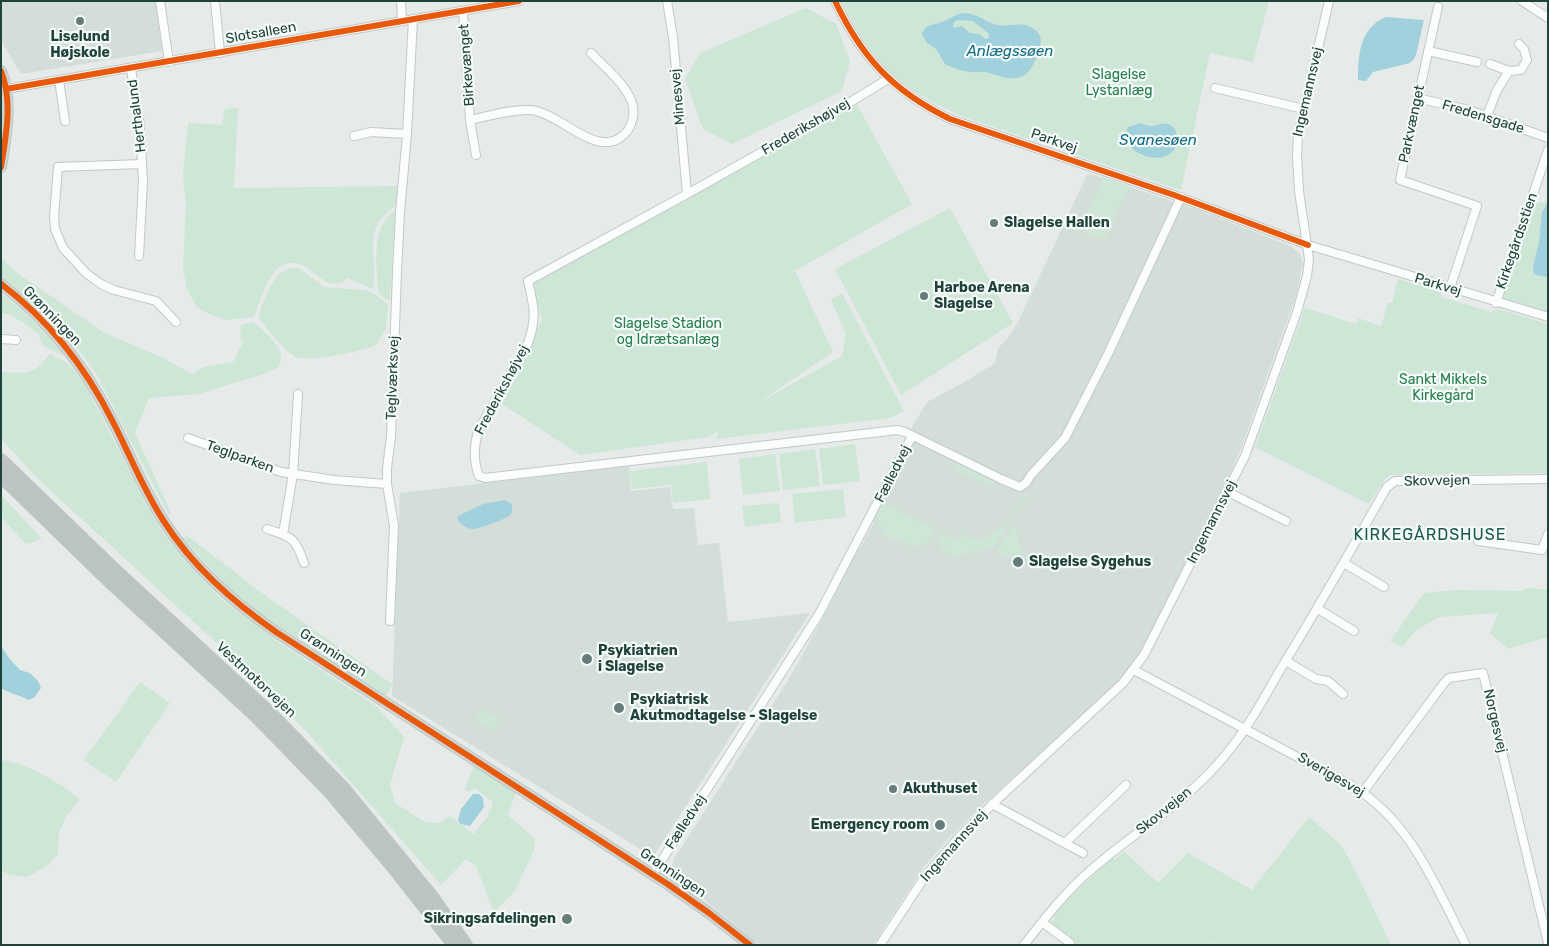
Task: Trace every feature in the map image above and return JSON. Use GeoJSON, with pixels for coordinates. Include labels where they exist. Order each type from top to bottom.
{"type":"FeatureCollection","features":[{"type":"Feature","properties":{"kind":"highway","name":"Vestmotorvejen"},"geometry":{"type":"LineString","coordinates":[[1,460],[118,573],[273,716],[344,789],[433,898],[466,945]]}},
{"type":"Feature","properties":{"kind":"highway","name":"Vestmotorvejen"},"geometry":{"type":"LineString","coordinates":[[1,476],[107,579],[256,716],[316,777],[393,866],[454,945]]}},
{"type":"Feature","properties":{"kind":"highway"},"geometry":{"type":"LineString","coordinates":[[433,898],[443,902],[474,945]]}},
{"type":"Feature","properties":{"kind":"main road"},"geometry":{"type":"LineString","coordinates":[[1,71],[6,89],[8,110],[1,167]]}},
{"type":"Feature","properties":{"kind":"main road","name":"Grønningen"},"geometry":{"type":"LineString","coordinates":[[1,284],[38,315],[73,356],[100,397],[163,521],[183,549],[228,596],[276,632],[653,874],[710,913],[750,945]]}},
{"type":"Feature","properties":{"kind":"street"},"geometry":{"type":"LineString","coordinates":[[160,1],[169,62]]}},
{"type":"Feature","properties":{"kind":"street"},"geometry":{"type":"LineString","coordinates":[[216,1],[220,53]]}},
{"type":"Feature","properties":{"kind":"street"},"geometry":{"type":"LineString","coordinates":[[401,1],[402,21]]}},
{"type":"Feature","properties":{"kind":"street","name":"Slotsalleen"},"geometry":{"type":"LineString","coordinates":[[6,89],[412,20],[464,8],[519,1]]}},
{"type":"Feature","properties":{"kind":"street","name":"Minesvej"},"geometry":{"type":"LineString","coordinates":[[667,1],[673,37],[687,194]]}},
{"type":"Feature","properties":{"kind":"street","name":"Parkvej"},"geometry":{"type":"LineString","coordinates":[[835,1],[846,24],[866,55],[888,79],[906,94],[950,119],[1181,197],[1308,245],[1496,303],[1548,317]]}},
{"type":"Feature","properties":{"kind":"street","name":"Ingemannsvej"},"geometry":{"type":"LineString","coordinates":[[880,945],[916,890],[940,858],[992,804],[1124,683],[1134,670],[1144,655],[1228,492],[1251,442],[1297,312],[1308,270],[1308,245],[1299,191],[1298,135],[1329,1]]}},
{"type":"Feature","properties":{"kind":"street"},"geometry":{"type":"LineString","coordinates":[[1522,1],[1548,18]]}},
{"type":"Feature","properties":{"kind":"street","name":"Birkevænget"},"geometry":{"type":"LineString","coordinates":[[464,8],[470,120],[476,154]]}},
{"type":"Feature","properties":{"kind":"street","name":"Parkvænget"},"geometry":{"type":"LineString","coordinates":[[1438,8],[1400,180],[1476,206],[1450,288]]}},
{"type":"Feature","properties":{"kind":"street","name":"Teglværksvej"},"geometry":{"type":"LineString","coordinates":[[390,621],[394,526],[387,484],[391,437],[400,213],[408,134],[412,20]]}},
{"type":"Feature","properties":{"kind":"street"},"geometry":{"type":"LineString","coordinates":[[1490,64],[1509,71],[1521,70],[1527,60],[1524,49],[1519,44]]}},
{"type":"Feature","properties":{"kind":"street"},"geometry":{"type":"LineString","coordinates":[[1428,51],[1477,62]]}},
{"type":"Feature","properties":{"kind":"street","name":"Birkevænget"},"geometry":{"type":"LineString","coordinates":[[470,120],[530,110],[552,116],[592,140],[610,142],[618,139],[626,134],[631,126],[634,117],[634,106],[629,94],[591,53]]}},
{"type":"Feature","properties":{"kind":"street","name":"Herthalund"},"geometry":{"type":"LineString","coordinates":[[131,68],[140,126],[143,181],[139,256]]}},
{"type":"Feature","properties":{"kind":"street"},"geometry":{"type":"LineString","coordinates":[[1487,116],[1496,90],[1509,71]]}},
{"type":"Feature","properties":{"kind":"street","name":"Frederikshøjvej"},"geometry":{"type":"LineString","coordinates":[[888,79],[687,194],[528,281],[534,305],[534,318],[528,343],[478,431],[474,455],[479,476],[485,478],[887,430],[897,430],[912,436]]}},
{"type":"Feature","properties":{"kind":"street"},"geometry":{"type":"LineString","coordinates":[[59,80],[65,121]]}},
{"type":"Feature","properties":{"kind":"street"},"geometry":{"type":"LineString","coordinates":[[1215,88],[1304,109]]}},
{"type":"Feature","properties":{"kind":"street","name":"Fredensgade"},"geometry":{"type":"LineString","coordinates":[[1417,98],[1487,116],[1548,138]]}},
{"type":"Feature","properties":{"kind":"street"},"geometry":{"type":"LineString","coordinates":[[354,136],[371,132],[408,134]]}},
{"type":"Feature","properties":{"kind":"street","name":"Kirkegårdsstien"},"geometry":{"type":"LineString","coordinates":[[1496,303],[1548,150]]}},
{"type":"Feature","properties":{"kind":"street","name":"Herthalund"},"geometry":{"type":"LineString","coordinates":[[142,164],[58,168],[54,217],[55,229],[63,248],[87,274],[114,290],[156,301],[176,322]]}},
{"type":"Feature","properties":{"kind":"street","name":"Fælledvej"},"geometry":{"type":"LineString","coordinates":[[653,874],[819,614],[912,436],[1020,487],[1026,483],[1065,438],[1108,354],[1181,197]]}},
{"type":"Feature","properties":{"kind":"street"},"geometry":{"type":"LineString","coordinates":[[1,339],[16,340]]}},
{"type":"Feature","properties":{"kind":"street","name":"Teglparken"},"geometry":{"type":"LineString","coordinates":[[283,534],[293,474],[298,394]]}},
{"type":"Feature","properties":{"kind":"street","name":"Teglparken"},"geometry":{"type":"LineString","coordinates":[[188,438],[266,467],[293,474],[334,480],[387,484]]}},
{"type":"Feature","properties":{"kind":"street","name":"Skovvejen"},"geometry":{"type":"LineString","coordinates":[[1024,945],[1062,898],[1090,870],[1205,778],[1227,753],[1245,728],[1318,609],[1390,483],[1395,481],[1548,479]]}},
{"type":"Feature","properties":{"kind":"street"},"geometry":{"type":"LineString","coordinates":[[1228,492],[1286,520]]}},
{"type":"Feature","properties":{"kind":"street"},"geometry":{"type":"LineString","coordinates":[[266,529],[292,539],[298,545],[304,562]]}},
{"type":"Feature","properties":{"kind":"street"},"geometry":{"type":"LineString","coordinates":[[1478,541],[1542,550],[1548,534]]}},
{"type":"Feature","properties":{"kind":"street"},"geometry":{"type":"LineString","coordinates":[[1344,563],[1384,587]]}},
{"type":"Feature","properties":{"kind":"street"},"geometry":{"type":"LineString","coordinates":[[1318,609],[1354,631]]}},
{"type":"Feature","properties":{"kind":"street"},"geometry":{"type":"LineString","coordinates":[[1286,661],[1316,679],[1328,681],[1343,694]]}},
{"type":"Feature","properties":{"kind":"street","name":"Sverigesvej"},"geometry":{"type":"LineString","coordinates":[[1134,670],[1363,792],[1395,821],[1416,848],[1466,945]]}},
{"type":"Feature","properties":{"kind":"street","name":"Norgesvej"},"geometry":{"type":"LineString","coordinates":[[1363,792],[1444,683],[1450,678],[1483,673],[1548,942]]}},
{"type":"Feature","properties":{"kind":"street"},"geometry":{"type":"LineString","coordinates":[[1065,843],[1126,784]]}},
{"type":"Feature","properties":{"kind":"street"},"geometry":{"type":"LineString","coordinates":[[992,804],[1083,853]]}},
{"type":"Feature","properties":{"kind":"street"},"geometry":{"type":"LineString","coordinates":[[1042,922],[1070,943]]}},
{"type":"Feature","properties":{"kind":"shaded area","name":"Liselund Højskole"},"geometry":{"type":"Polygon","coordinates":[[[1,1],[155,1],[162,51],[21,74],[1,41],[1,1]]]}},
{"type":"Feature","properties":{"kind":"shaded area","name":"Slagelse Sygehus"},"geometry":{"type":"Polygon","coordinates":[[[1090,174],[1193,208],[1290,246],[1300,253],[1303,264],[1296,296],[1242,446],[1221,493],[1143,651],[1109,691],[949,838],[924,867],[873,945],[760,945],[707,902],[693,885],[675,873],[672,867],[674,859],[790,677],[831,603],[854,556],[874,522],[873,519],[909,447],[912,427],[927,402],[995,363],[998,348],[1017,324],[1087,175],[1090,174]]]}},
{"type":"Feature","properties":{"kind":"shaded area","name":"Psykiatrien i Slagelse"},"geometry":{"type":"Polygon","coordinates":[[[629,466],[631,491],[670,487],[673,509],[694,508],[698,545],[719,543],[728,622],[810,613],[653,857],[392,696],[400,493],[629,466]]]}},
{"type":"Feature","properties":{"kind":"green space","name":"Slagelse Lystanlæg"},"geometry":{"type":"Polygon","coordinates":[[[841,1],[1269,1],[1253,62],[1210,53],[1181,190],[964,117],[928,99],[894,76],[878,60],[858,31],[841,1]]]}},
{"type":"Feature","properties":{"kind":"green space"},"geometry":{"type":"Polygon","coordinates":[[[806,8],[836,24],[850,61],[842,91],[732,144],[703,129],[685,79],[700,53],[806,8]]]}},
{"type":"Feature","properties":{"kind":"green space","name":"Slagelse Stadion og Idrætsanlæg"},"geometry":{"type":"Polygon","coordinates":[[[857,105],[912,204],[795,271],[833,352],[756,404],[842,356],[846,334],[831,300],[842,293],[904,411],[890,418],[716,439],[719,430],[708,437],[580,455],[502,404],[542,319],[530,283],[857,105]]]}},
{"type":"Feature","properties":{"kind":"green space"},"geometry":{"type":"Polygon","coordinates":[[[238,108],[234,188],[398,186],[396,204],[382,218],[374,234],[373,289],[347,278],[344,282],[330,283],[300,265],[289,263],[281,266],[273,273],[267,283],[254,317],[225,320],[197,307],[187,289],[183,269],[186,205],[183,175],[188,123],[222,125],[225,109],[238,108]]]}},
{"type":"Feature","properties":{"kind":"green space"},"geometry":{"type":"Polygon","coordinates":[[[1103,177],[1129,186],[1105,240],[1080,230],[1103,177]]]}},
{"type":"Feature","properties":{"kind":"green space"},"geometry":{"type":"Polygon","coordinates":[[[1534,200],[1539,203],[1548,201],[1548,312],[1501,298],[1534,200]]]}},
{"type":"Feature","properties":{"kind":"green space","name":"Harboe Arena Slagelse"},"geometry":{"type":"Polygon","coordinates":[[[950,208],[1013,323],[901,395],[835,269],[950,208]]]}},
{"type":"Feature","properties":{"kind":"green space"},"geometry":{"type":"Polygon","coordinates":[[[395,210],[390,300],[388,300],[378,291],[376,259],[378,237],[387,218],[395,210]]]}},
{"type":"Feature","properties":{"kind":"green space"},"geometry":{"type":"Polygon","coordinates":[[[1,258],[16,272],[103,332],[163,358],[192,374],[203,367],[233,362],[243,342],[240,337],[241,325],[252,322],[265,332],[278,347],[281,358],[277,368],[260,375],[199,394],[149,398],[135,433],[171,513],[169,515],[96,373],[67,334],[34,302],[1,276],[1,258]]]}},
{"type":"Feature","properties":{"kind":"green space"},"geometry":{"type":"Polygon","coordinates":[[[299,268],[324,287],[365,290],[388,304],[386,329],[375,346],[333,356],[310,359],[294,356],[285,349],[259,319],[259,313],[275,279],[286,270],[299,268]]]}},
{"type":"Feature","properties":{"kind":"green space","name":"Sankt Mikkels Kirkegård"},"geometry":{"type":"Polygon","coordinates":[[[1398,279],[1441,292],[1441,297],[1491,312],[1499,309],[1548,324],[1548,473],[1390,475],[1385,479],[1369,504],[1255,447],[1305,308],[1356,324],[1358,318],[1381,326],[1388,303],[1392,303],[1398,279]]]}},
{"type":"Feature","properties":{"kind":"green space"},"geometry":{"type":"Polygon","coordinates":[[[1,294],[35,323],[65,356],[43,346],[38,333],[11,315],[1,313],[1,294]]]}},
{"type":"Feature","properties":{"kind":"green space"},"geometry":{"type":"Polygon","coordinates":[[[50,354],[64,361],[73,369],[86,386],[146,504],[163,533],[185,561],[220,598],[278,642],[376,706],[404,737],[390,785],[395,803],[425,822],[439,823],[450,816],[473,834],[487,818],[493,802],[475,788],[469,792],[464,790],[474,766],[516,792],[508,815],[535,839],[534,850],[515,891],[494,912],[476,866],[466,859],[441,885],[306,731],[233,658],[36,477],[1,438],[1,372],[29,372],[39,366],[50,354]]]}},
{"type":"Feature","properties":{"kind":"green space"},"geometry":{"type":"Polygon","coordinates":[[[855,444],[860,481],[823,485],[819,449],[855,444]]]}},
{"type":"Feature","properties":{"kind":"green space"},"geometry":{"type":"Polygon","coordinates":[[[815,449],[820,486],[783,490],[779,454],[815,449]]]}},
{"type":"Feature","properties":{"kind":"green space"},"geometry":{"type":"Polygon","coordinates":[[[775,454],[780,491],[743,495],[739,459],[775,454]]]}},
{"type":"Feature","properties":{"kind":"green space"},"geometry":{"type":"Polygon","coordinates":[[[958,461],[998,481],[992,484],[991,487],[954,469],[958,461]]]}},
{"type":"Feature","properties":{"kind":"green space"},"geometry":{"type":"Polygon","coordinates":[[[707,462],[710,499],[673,503],[671,485],[632,489],[630,471],[707,462]]]}},
{"type":"Feature","properties":{"kind":"green space"},"geometry":{"type":"Polygon","coordinates":[[[843,489],[846,517],[795,523],[792,494],[843,489]]]}},
{"type":"Feature","properties":{"kind":"green space"},"geometry":{"type":"Polygon","coordinates":[[[1025,493],[1026,496],[993,548],[955,556],[940,547],[938,540],[942,532],[958,540],[961,534],[973,538],[984,538],[992,535],[1007,521],[1025,493]]]}},
{"type":"Feature","properties":{"kind":"green space"},"geometry":{"type":"Polygon","coordinates":[[[1,495],[42,539],[26,544],[1,517],[1,495]]]}},
{"type":"Feature","properties":{"kind":"green space"},"geometry":{"type":"Polygon","coordinates":[[[883,502],[935,528],[925,544],[914,547],[884,536],[876,516],[883,502]]]}},
{"type":"Feature","properties":{"kind":"green space"},"geometry":{"type":"Polygon","coordinates":[[[779,503],[781,522],[745,527],[742,506],[779,503]]]}},
{"type":"Feature","properties":{"kind":"green space"},"geometry":{"type":"Polygon","coordinates":[[[1015,524],[1021,555],[1009,558],[998,553],[998,549],[1015,524]]]}},
{"type":"Feature","properties":{"kind":"green space"},"geometry":{"type":"Polygon","coordinates":[[[186,535],[266,596],[392,684],[386,696],[266,618],[225,584],[184,539],[186,535]]]}},
{"type":"Feature","properties":{"kind":"green space"},"geometry":{"type":"Polygon","coordinates":[[[1528,588],[1548,590],[1548,637],[1508,649],[1490,633],[1498,613],[1439,617],[1415,631],[1402,647],[1390,641],[1424,593],[1457,590],[1520,591],[1528,588]]]}},
{"type":"Feature","properties":{"kind":"green space"},"geometry":{"type":"Polygon","coordinates":[[[140,682],[170,703],[116,782],[84,760],[140,682]]]}},
{"type":"Feature","properties":{"kind":"green space"},"geometry":{"type":"Polygon","coordinates":[[[482,709],[500,720],[492,731],[475,720],[482,709]]]}},
{"type":"Feature","properties":{"kind":"green space"},"geometry":{"type":"Polygon","coordinates":[[[1,760],[33,769],[80,800],[67,815],[59,833],[58,854],[49,864],[28,877],[10,875],[1,870],[1,760]]]}},
{"type":"Feature","properties":{"kind":"green space"},"geometry":{"type":"Polygon","coordinates":[[[1309,817],[1341,845],[1391,945],[1216,945],[1213,942],[1211,945],[1070,945],[1046,928],[1055,918],[1053,916],[1073,894],[1113,857],[1115,859],[1124,851],[1158,883],[1188,853],[1252,890],[1309,817]]]}},
{"type":"Feature","properties":{"kind":"water","name":"Anlægssøen"},"geometry":{"type":"Polygon","coordinates":[[[965,13],[997,25],[1020,24],[1038,32],[1041,41],[1039,51],[1029,72],[1018,78],[1009,78],[986,72],[965,71],[945,64],[936,49],[927,43],[922,34],[928,26],[965,13]],[[957,20],[953,24],[954,28],[962,26],[970,33],[979,34],[985,39],[989,38],[988,33],[973,21],[957,20]]]}},
{"type":"Feature","properties":{"kind":"water"},"geometry":{"type":"Polygon","coordinates":[[[1386,17],[1424,20],[1416,55],[1410,63],[1373,72],[1366,81],[1358,80],[1362,43],[1371,28],[1386,17]]]}},
{"type":"Feature","properties":{"kind":"water","name":"Svanesøen"},"geometry":{"type":"Polygon","coordinates":[[[1140,123],[1154,126],[1165,123],[1172,126],[1177,136],[1174,149],[1167,155],[1158,158],[1137,152],[1130,146],[1126,137],[1128,127],[1140,123]]]}},
{"type":"Feature","properties":{"kind":"water"},"geometry":{"type":"Polygon","coordinates":[[[1548,202],[1548,277],[1536,275],[1533,267],[1539,242],[1542,212],[1548,202]]]}},
{"type":"Feature","properties":{"kind":"water"},"geometry":{"type":"Polygon","coordinates":[[[505,500],[512,504],[511,514],[492,524],[470,529],[464,526],[457,518],[483,504],[505,500]]]}},
{"type":"Feature","properties":{"kind":"water"},"geometry":{"type":"Polygon","coordinates":[[[1,646],[20,670],[30,673],[38,681],[41,688],[34,698],[28,700],[1,688],[1,646]]]}},
{"type":"Feature","properties":{"kind":"water"},"geometry":{"type":"Polygon","coordinates":[[[473,794],[479,794],[483,798],[484,807],[470,826],[460,824],[458,820],[461,809],[473,794]]]}},
{"type":"Feature","properties":{"kind":"cycle path"},"geometry":{"type":"LineString","coordinates":[[6,89],[519,1]]}},
{"type":"Feature","properties":{"kind":"cycle path"},"geometry":{"type":"LineString","coordinates":[[835,1],[856,40],[881,71],[912,97],[950,119],[1174,195],[1308,245]]}},
{"type":"Feature","properties":{"kind":"cycle path"},"geometry":{"type":"LineString","coordinates":[[1,71],[5,82],[8,106],[1,167]]}},
{"type":"Feature","properties":{"kind":"cycle path"},"geometry":{"type":"LineString","coordinates":[[1,284],[19,298],[51,330],[79,364],[102,402],[163,520],[187,553],[214,582],[276,632],[669,885],[750,945]]}},
{"type":"Feature","properties":{"kind":"place","name":"Liselund Højskole"},"geometry":{"type":"Point","coordinates":[80,21]}},
{"type":"Feature","properties":{"kind":"place","name":"Slagelse Hallen"},"geometry":{"type":"Point","coordinates":[994,223]}},
{"type":"Feature","properties":{"kind":"place","name":"Harboe Arena Slagelse"},"geometry":{"type":"Point","coordinates":[924,296]}},
{"type":"Feature","properties":{"kind":"place","name":"Slagelse Sygehus"},"geometry":{"type":"Point","coordinates":[1018,562]}},
{"type":"Feature","properties":{"kind":"place","name":"Psykiatrien i Slagelse"},"geometry":{"type":"Point","coordinates":[587,659]}},
{"type":"Feature","properties":{"kind":"place","name":"Psykiatrisk Akutmodtagelse - Slagelse"},"geometry":{"type":"Point","coordinates":[619,708]}},
{"type":"Feature","properties":{"kind":"place","name":"Akuthuset"},"geometry":{"type":"Point","coordinates":[893,789]}},
{"type":"Feature","properties":{"kind":"place","name":"Emergency room"},"geometry":{"type":"Point","coordinates":[940,825]}},
{"type":"Feature","properties":{"kind":"place","name":"Sikringsafdelingen"},"geometry":{"type":"Point","coordinates":[567,919]}},
{"type":"Feature","properties":{"kind":"district","name":"KIRKEGÅRDSHUSE"},"geometry":{"type":"Point","coordinates":[1430,535]}}]}
